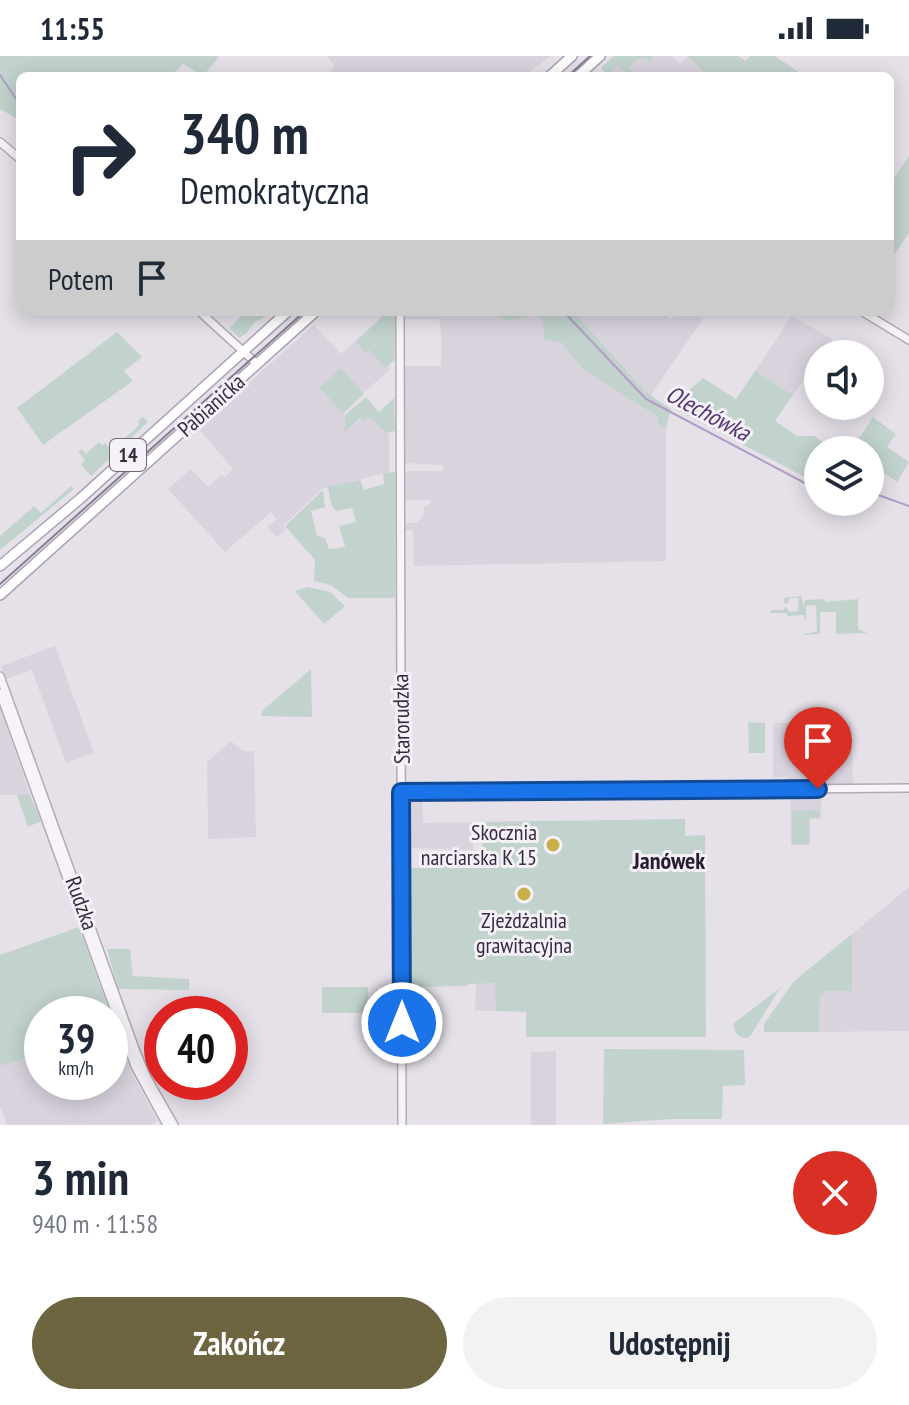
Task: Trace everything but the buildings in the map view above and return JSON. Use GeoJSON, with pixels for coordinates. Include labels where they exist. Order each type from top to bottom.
{"type":"FeatureCollection","features":[{"type":"Feature","properties":{"kind":"main road"},"geometry":{"type":"LineString","coordinates":[[554,72],[572,56]]}},
{"type":"Feature","properties":{"kind":"main road"},"geometry":{"type":"LineString","coordinates":[[582,72],[600,56]]}},
{"type":"Feature","properties":{"kind":"main road","name":"Pabianicka"},"geometry":{"type":"LineString","coordinates":[[0,566],[81,498],[282,316]]}},
{"type":"Feature","properties":{"kind":"main road","name":"Pabianicka"},"geometry":{"type":"LineString","coordinates":[[0,595],[311,316]]}},
{"type":"Feature","properties":{"kind":"street"},"geometry":{"type":"LineString","coordinates":[[0,142],[16,156]]}},
{"type":"Feature","properties":{"kind":"street"},"geometry":{"type":"LineString","coordinates":[[205,316],[257,364]]}},
{"type":"Feature","properties":{"kind":"street","name":"Starorudzka"},"geometry":{"type":"LineString","coordinates":[[400,316],[402,1125]]}},
{"type":"Feature","properties":{"kind":"street"},"geometry":{"type":"LineString","coordinates":[[870,316],[909,340]]}},
{"type":"Feature","properties":{"kind":"street","name":"Rudzka"},"geometry":{"type":"LineString","coordinates":[[0,676],[135,1049],[174,1125]]}},
{"type":"Feature","properties":{"kind":"street","name":"Rudzka"},"geometry":{"type":"LineString","coordinates":[[0,693],[135,1065],[167,1125]]}},
{"type":"Feature","properties":{"kind":"street"},"geometry":{"type":"LineString","coordinates":[[401,792],[909,788]]}},
{"type":"Feature","properties":{"kind":"shaded area"},"geometry":{"type":"Polygon","coordinates":[[[0,56],[219,57],[206,72],[196,72],[183,64],[175,72],[16,72],[16,118],[0,109],[0,56]]]}},
{"type":"Feature","properties":{"kind":"shaded area"},"geometry":{"type":"Polygon","coordinates":[[[326,56],[551,56],[529,72],[331,72],[334,65],[326,56]]]}},
{"type":"Feature","properties":{"kind":"shaded area"},"geometry":{"type":"Polygon","coordinates":[[[614,56],[672,56],[680,63],[688,56],[703,72],[604,72],[601,68],[614,56]]]}},
{"type":"Feature","properties":{"kind":"shaded area"},"geometry":{"type":"Polygon","coordinates":[[[614,56],[654,56],[650,64],[647,58],[641,57],[629,67],[633,72],[624,72],[618,66],[611,72],[601,68],[614,56]]]}},
{"type":"Feature","properties":{"kind":"shaded area"},"geometry":{"type":"Polygon","coordinates":[[[688,56],[738,56],[746,61],[750,56],[775,56],[798,72],[703,72],[688,56]]]}},
{"type":"Feature","properties":{"kind":"shaded area"},"geometry":{"type":"Polygon","coordinates":[[[909,156],[909,233],[894,255],[894,178],[909,156]]]}},
{"type":"Feature","properties":{"kind":"shaded area"},"geometry":{"type":"Polygon","coordinates":[[[242,316],[267,316],[254,323],[239,338],[229,328],[242,316]]]}},
{"type":"Feature","properties":{"kind":"shaded area"},"geometry":{"type":"Polygon","coordinates":[[[383,316],[395,316],[395,360],[388,366],[391,369],[363,393],[341,368],[319,387],[345,416],[344,433],[361,418],[365,421],[371,417],[389,434],[389,472],[322,489],[284,525],[286,529],[277,537],[267,527],[277,519],[271,512],[225,552],[168,489],[191,469],[208,487],[233,469],[198,428],[314,325],[341,354],[383,316]]]}},
{"type":"Feature","properties":{"kind":"shaded area"},"geometry":{"type":"Polygon","coordinates":[[[383,316],[395,316],[394,360],[385,368],[369,350],[365,352],[356,342],[383,316]]]}},
{"type":"Feature","properties":{"kind":"shaded area"},"geometry":{"type":"Polygon","coordinates":[[[405,316],[498,316],[507,321],[540,316],[584,370],[658,417],[658,424],[666,428],[666,561],[414,566],[413,530],[404,530],[404,523],[416,523],[423,516],[424,506],[431,500],[404,500],[404,474],[409,471],[443,471],[443,465],[404,463],[404,366],[441,366],[441,333],[439,319],[405,319],[405,316]]]}},
{"type":"Feature","properties":{"kind":"shaded area"},"geometry":{"type":"Polygon","coordinates":[[[498,316],[529,316],[507,321],[498,316]]]}},
{"type":"Feature","properties":{"kind":"shaded area"},"geometry":{"type":"Polygon","coordinates":[[[539,316],[578,316],[646,392],[671,409],[666,428],[658,424],[658,417],[584,370],[560,342],[544,340],[543,323],[539,316]]]}},
{"type":"Feature","properties":{"kind":"shaded area"},"geometry":{"type":"Polygon","coordinates":[[[578,316],[667,316],[671,319],[673,316],[699,316],[703,319],[650,396],[578,316]]]}},
{"type":"Feature","properties":{"kind":"shaded area"},"geometry":{"type":"Polygon","coordinates":[[[792,316],[832,339],[804,340],[804,379],[793,395],[755,371],[792,316]]]}},
{"type":"Feature","properties":{"kind":"shaded area"},"geometry":{"type":"Polygon","coordinates":[[[117,332],[142,357],[124,371],[133,381],[43,445],[17,408],[117,332]]]}},
{"type":"Feature","properties":{"kind":"shaded area"},"geometry":{"type":"Polygon","coordinates":[[[341,368],[364,394],[343,414],[319,387],[341,368]]]}},
{"type":"Feature","properties":{"kind":"shaded area"},"geometry":{"type":"Polygon","coordinates":[[[755,371],[793,395],[775,421],[797,436],[804,436],[804,477],[677,410],[690,389],[703,378],[736,399],[755,371]]]}},
{"type":"Feature","properties":{"kind":"shaded area"},"geometry":{"type":"Polygon","coordinates":[[[366,397],[379,412],[394,398],[395,431],[386,433],[370,417],[365,421],[360,418],[344,433],[345,415],[366,397]]]}},
{"type":"Feature","properties":{"kind":"shaded area"},"geometry":{"type":"Polygon","coordinates":[[[143,417],[148,422],[91,476],[81,465],[85,460],[78,452],[82,449],[86,454],[99,442],[112,450],[139,425],[138,421],[143,417]]]}},
{"type":"Feature","properties":{"kind":"shaded area"},"geometry":{"type":"Polygon","coordinates":[[[871,420],[877,420],[896,434],[887,447],[909,462],[897,482],[884,473],[884,436],[860,436],[871,420]]]}},
{"type":"Feature","properties":{"kind":"shaded area"},"geometry":{"type":"Polygon","coordinates":[[[395,472],[395,598],[348,598],[331,585],[314,581],[315,560],[285,526],[323,490],[325,507],[311,511],[317,536],[325,538],[329,549],[345,547],[339,526],[356,522],[352,508],[336,511],[331,504],[328,487],[360,480],[364,490],[384,484],[383,473],[395,472]]]}},
{"type":"Feature","properties":{"kind":"shaded area"},"geometry":{"type":"Polygon","coordinates":[[[71,486],[74,489],[0,550],[0,536],[34,506],[41,513],[71,486]]]}},
{"type":"Feature","properties":{"kind":"shaded area"},"geometry":{"type":"Polygon","coordinates":[[[307,587],[330,592],[345,606],[324,624],[295,591],[307,587]]]}},
{"type":"Feature","properties":{"kind":"shaded area"},"geometry":{"type":"Polygon","coordinates":[[[801,596],[804,606],[805,600],[858,599],[858,629],[867,633],[836,634],[836,612],[820,612],[820,634],[804,635],[803,628],[805,634],[817,631],[816,605],[806,606],[806,621],[804,615],[771,613],[771,610],[784,610],[785,606],[790,612],[798,611],[799,598],[790,598],[787,604],[784,598],[801,596]]]}},
{"type":"Feature","properties":{"kind":"shaded area"},"geometry":{"type":"Polygon","coordinates":[[[55,646],[94,753],[66,763],[32,670],[6,679],[1,666],[55,646]]]}},
{"type":"Feature","properties":{"kind":"shaded area"},"geometry":{"type":"Polygon","coordinates":[[[311,669],[312,717],[261,716],[263,710],[311,669]]]}},
{"type":"Feature","properties":{"kind":"shaded area"},"geometry":{"type":"Polygon","coordinates":[[[0,708],[19,762],[30,795],[0,795],[0,708]]]}},
{"type":"Feature","properties":{"kind":"shaded area"},"geometry":{"type":"Polygon","coordinates":[[[748,722],[765,723],[765,753],[749,753],[748,722]]]}},
{"type":"Feature","properties":{"kind":"shaded area"},"geometry":{"type":"Polygon","coordinates":[[[851,722],[853,784],[787,785],[787,777],[773,777],[775,723],[851,722]]]}},
{"type":"Feature","properties":{"kind":"shaded area"},"geometry":{"type":"Polygon","coordinates":[[[231,741],[243,751],[254,751],[256,837],[208,839],[207,762],[231,741]]]}},
{"type":"Feature","properties":{"kind":"shaded area"},"geometry":{"type":"Polygon","coordinates":[[[17,795],[30,795],[41,821],[28,827],[17,795]]]}},
{"type":"Feature","properties":{"kind":"shaded area"},"geometry":{"type":"Polygon","coordinates":[[[407,796],[422,796],[423,823],[472,822],[473,850],[406,848],[407,796]]]}},
{"type":"Feature","properties":{"kind":"shaded area"},"geometry":{"type":"Polygon","coordinates":[[[791,797],[821,797],[821,819],[810,819],[810,845],[791,845],[791,797]]]}},
{"type":"Feature","properties":{"kind":"shaded area"},"geometry":{"type":"Polygon","coordinates":[[[819,810],[819,818],[809,818],[809,844],[792,844],[792,811],[819,810]]]}},
{"type":"Feature","properties":{"kind":"shaded area"},"geometry":{"type":"Polygon","coordinates":[[[685,819],[685,836],[705,835],[706,1037],[526,1037],[526,1012],[496,1011],[495,983],[408,987],[408,868],[432,867],[440,858],[470,857],[482,849],[481,822],[685,819]]]}},
{"type":"Feature","properties":{"kind":"shaded area"},"geometry":{"type":"Polygon","coordinates":[[[909,887],[909,1031],[819,1032],[820,996],[825,991],[852,991],[852,934],[909,887]]]}},
{"type":"Feature","properties":{"kind":"shaded area"},"geometry":{"type":"Polygon","coordinates":[[[79,927],[104,996],[24,996],[24,1059],[0,1066],[0,955],[79,927]]]}},
{"type":"Feature","properties":{"kind":"shaded area"},"geometry":{"type":"Polygon","coordinates":[[[852,934],[852,991],[826,991],[820,996],[819,1032],[764,1032],[764,1024],[794,981],[852,934]]]}},
{"type":"Feature","properties":{"kind":"shaded area"},"geometry":{"type":"Polygon","coordinates":[[[107,949],[130,949],[133,976],[189,979],[189,990],[118,989],[107,949]]]}},
{"type":"Feature","properties":{"kind":"shaded area"},"geometry":{"type":"Polygon","coordinates":[[[476,983],[496,983],[496,1011],[475,1011],[476,983]]]}},
{"type":"Feature","properties":{"kind":"shaded area"},"geometry":{"type":"Polygon","coordinates":[[[322,987],[368,987],[368,1013],[322,1013],[322,987]]]}},
{"type":"Feature","properties":{"kind":"shaded area"},"geometry":{"type":"Polygon","coordinates":[[[780,988],[751,1035],[747,1038],[738,1036],[734,1023],[780,988]]]}},
{"type":"Feature","properties":{"kind":"shaded area"},"geometry":{"type":"Polygon","coordinates":[[[604,1049],[744,1050],[745,1085],[723,1086],[722,1119],[603,1124],[604,1049]]]}},
{"type":"Feature","properties":{"kind":"shaded area"},"geometry":{"type":"Polygon","coordinates":[[[556,1051],[556,1125],[531,1125],[531,1052],[556,1051]]]}},
{"type":"Feature","properties":{"kind":"shaded area"},"geometry":{"type":"Polygon","coordinates":[[[24,1059],[24,1100],[128,1100],[128,1063],[144,1100],[158,1121],[150,1125],[7,1125],[0,1106],[0,1066],[24,1059]]]}},
{"type":"Feature","properties":{"kind":"waterway","name":"Olechówka"},"geometry":{"type":"LineString","coordinates":[[0,75],[16,99]]}},
{"type":"Feature","properties":{"kind":"waterway","name":"Olechówka"},"geometry":{"type":"LineString","coordinates":[[568,316],[646,399],[804,483]]}},
{"type":"Feature","properties":{"kind":"waterway","name":"Olechówka"},"geometry":{"type":"LineString","coordinates":[[884,497],[909,506]]}},
{"type":"Feature","properties":{"kind":"tram line"},"geometry":{"type":"LineString","coordinates":[[572,72],[590,56]]}},
{"type":"Feature","properties":{"kind":"tram line"},"geometry":{"type":"LineString","coordinates":[[0,584],[300,316]]}},
{"type":"Feature","properties":{"kind":"place","name":"Skocznia narciarska K 15"},"geometry":{"type":"Point","coordinates":[553,845]}},
{"type":"Feature","properties":{"kind":"place","name":"Zjeżdżalnia grawitacyjna"},"geometry":{"type":"Point","coordinates":[524,894]}},
{"type":"Feature","properties":{"kind":"district","name":"Janówek"},"geometry":{"type":"Point","coordinates":[669,860]}},
{"type":"Feature","properties":{"kind":"route"},"geometry":{"type":"LineString","coordinates":[[402,1023],[401,792],[818,789]]}}]}
